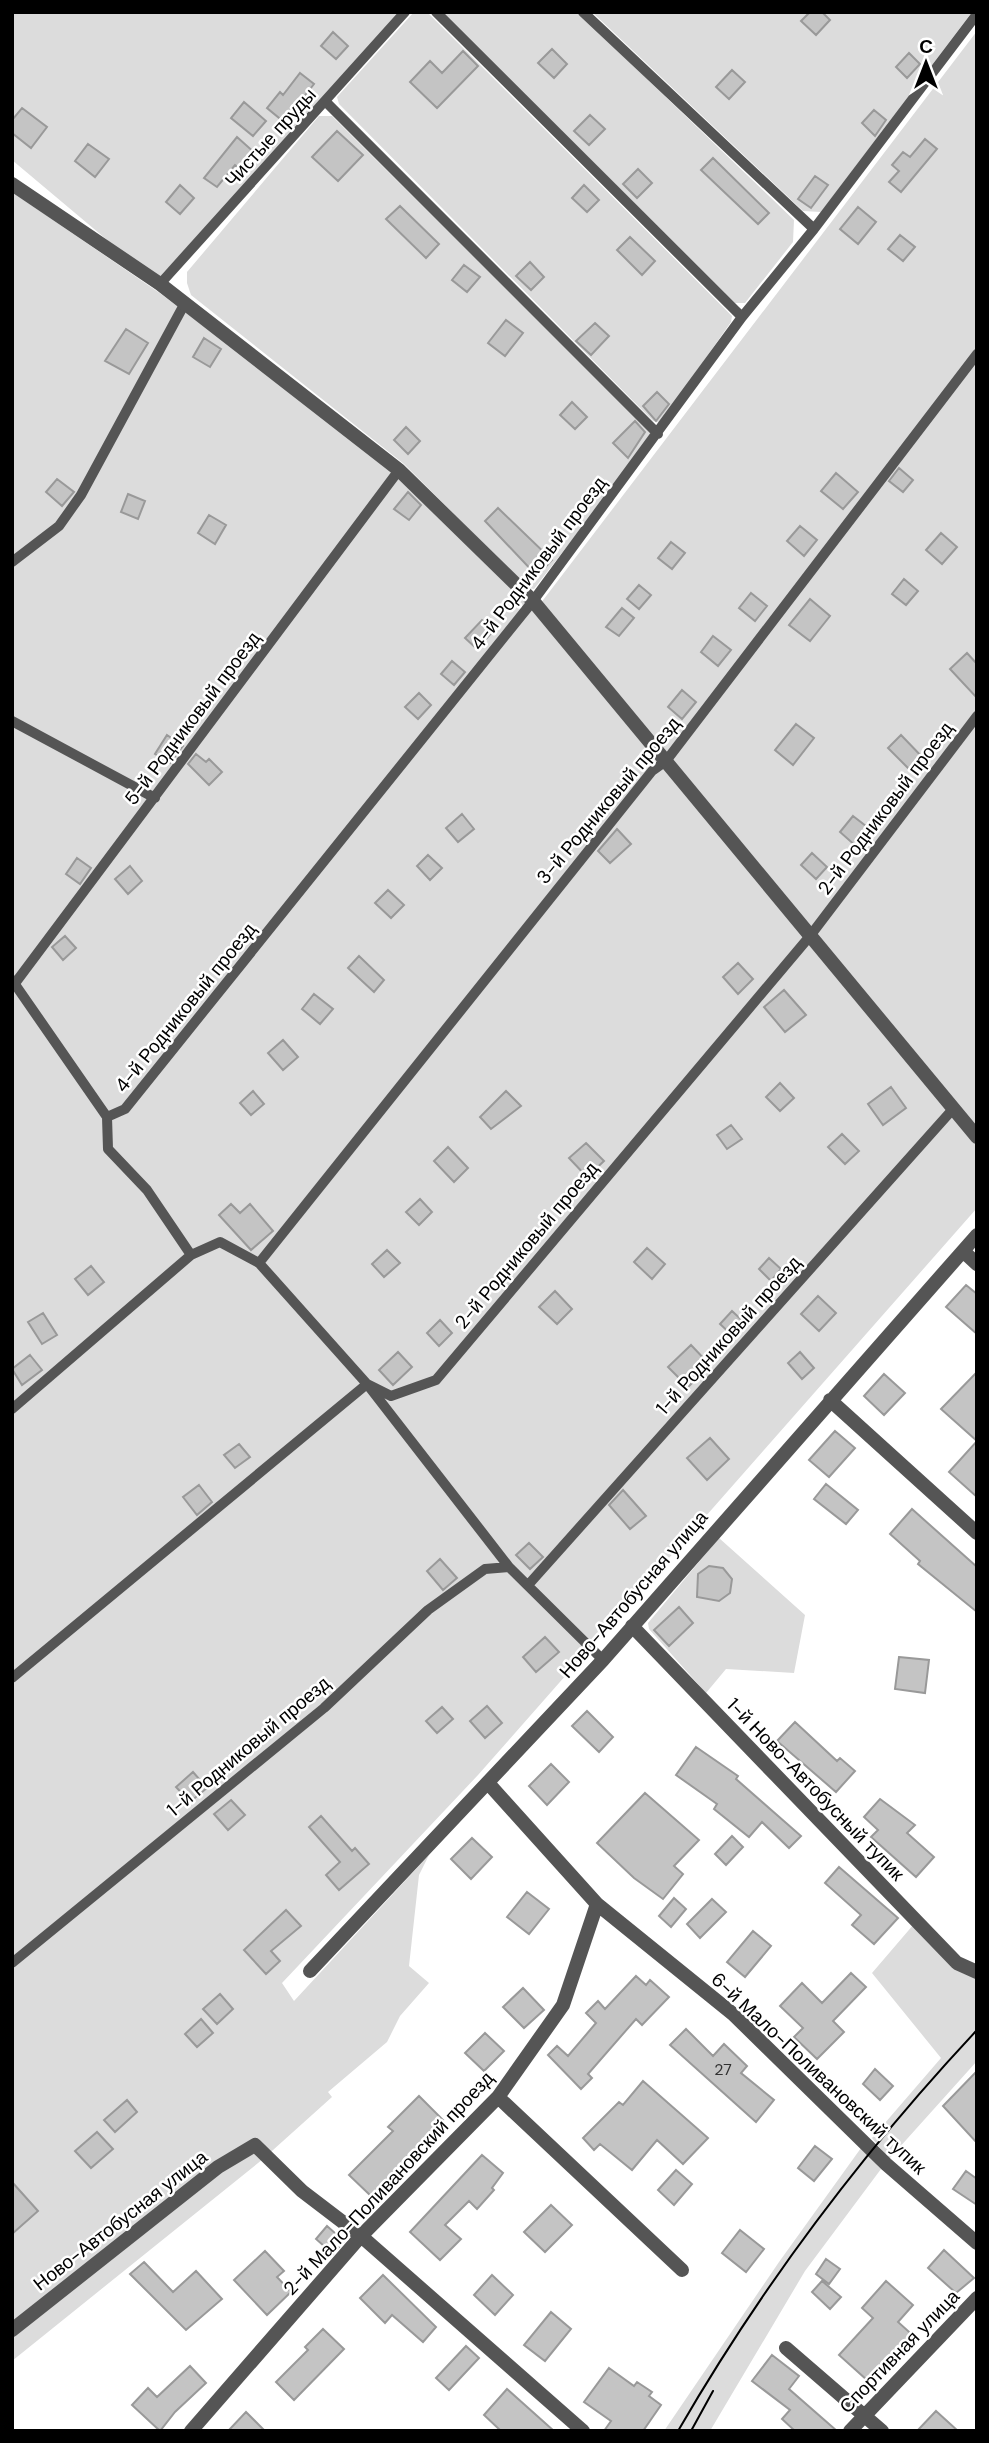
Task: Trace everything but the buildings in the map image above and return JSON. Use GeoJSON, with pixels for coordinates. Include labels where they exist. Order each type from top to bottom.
{"type":"FeatureCollection","features":[{"type":"Feature","properties":{"kind":"street"},"geometry":{"type":"LineString","coordinates":[[12,184],[160,284],[399,470],[533,601],[977,1137]]}},
{"type":"Feature","properties":{"kind":"street","name":"Ново-Автобусная улица"},"geometry":{"type":"LineString","coordinates":[[310,1971],[603,1660],[977,1235]]}},
{"type":"Feature","properties":{"kind":"street"},"geometry":{"type":"LineString","coordinates":[[963,1251],[977,1264]]}},
{"type":"Feature","properties":{"kind":"street"},"geometry":{"type":"LineString","coordinates":[[830,1400],[977,1533]]}},
{"type":"Feature","properties":{"kind":"street","name":"1-й Ново-Автобусный тупик"},"geometry":{"type":"LineString","coordinates":[[632,1626],[957,1963],[977,1972]]}},
{"type":"Feature","properties":{"kind":"street","name":"6-й Мало-Поливановский тупик"},"geometry":{"type":"LineString","coordinates":[[488,1783],[597,1904],[733,2014],[886,2164],[977,2243]]}},
{"type":"Feature","properties":{"kind":"street","name":"2-й Мало-Поливановский проезд"},"geometry":{"type":"LineString","coordinates":[[191,2431],[360,2236],[498,2097],[563,2004],[597,1904]]}},
{"type":"Feature","properties":{"kind":"street"},"geometry":{"type":"LineString","coordinates":[[498,2097],[682,2270]]}},
{"type":"Feature","properties":{"kind":"street","name":"Ново-Автобусная улица"},"geometry":{"type":"LineString","coordinates":[[12,2330],[218,2166],[255,2145],[302,2191],[360,2236]]}},
{"type":"Feature","properties":{"kind":"street"},"geometry":{"type":"LineString","coordinates":[[360,2236],[583,2431]]}},
{"type":"Feature","properties":{"kind":"street","name":"Спортивная улица"},"geometry":{"type":"LineString","coordinates":[[850,2431],[977,2298]]}},
{"type":"Feature","properties":{"kind":"street"},"geometry":{"type":"LineString","coordinates":[[786,2348],[882,2431]]}},
{"type":"Feature","properties":{"kind":"lane","name":"Чистые пруды"},"geometry":{"type":"LineString","coordinates":[[160,284],[405,12]]}},
{"type":"Feature","properties":{"kind":"lane"},"geometry":{"type":"LineString","coordinates":[[436,12],[741,317]]}},
{"type":"Feature","properties":{"kind":"lane"},"geometry":{"type":"LineString","coordinates":[[583,12],[814,229]]}},
{"type":"Feature","properties":{"kind":"lane","name":"4-й Родниковый проезд"},"geometry":{"type":"LineString","coordinates":[[107,1117],[125,1109],[533,601],[658,434],[741,317],[814,229],[977,14]]}},
{"type":"Feature","properties":{"kind":"lane"},"geometry":{"type":"LineString","coordinates":[[326,102],[658,434]]}},
{"type":"Feature","properties":{"kind":"lane"},"geometry":{"type":"LineString","coordinates":[[12,562],[59,526],[81,495],[185,303]]}},
{"type":"Feature","properties":{"kind":"lane","name":"3-й Родниковый проезд"},"geometry":{"type":"LineString","coordinates":[[259,1263],[513,942],[652,771],[666,761],[977,354]]}},
{"type":"Feature","properties":{"kind":"lane","name":"5-й Родниковый проезд"},"geometry":{"type":"LineString","coordinates":[[13,983],[155,798],[399,470]]}},
{"type":"Feature","properties":{"kind":"lane","name":"2-й Родниковый проезд"},"geometry":{"type":"LineString","coordinates":[[367,1384],[391,1396],[436,1380],[810,936],[977,716]]}},
{"type":"Feature","properties":{"kind":"lane"},"geometry":{"type":"LineString","coordinates":[[12,721],[155,798]]}},
{"type":"Feature","properties":{"kind":"lane"},"geometry":{"type":"LineString","coordinates":[[13,983],[107,1117],[108,1149],[147,1190],[191,1255]]}},
{"type":"Feature","properties":{"kind":"lane","name":"1-й Родниковый проезд"},"geometry":{"type":"LineString","coordinates":[[529,1584],[953,1109]]}},
{"type":"Feature","properties":{"kind":"lane"},"geometry":{"type":"LineString","coordinates":[[12,1409],[191,1255],[220,1242],[259,1263],[367,1384],[509,1567],[603,1660]]}},
{"type":"Feature","properties":{"kind":"lane"},"geometry":{"type":"LineString","coordinates":[[12,1678],[367,1384]]}},
{"type":"Feature","properties":{"kind":"lane","name":"1-й Родниковый проезд"},"geometry":{"type":"LineString","coordinates":[[12,1964],[324,1708],[428,1610],[485,1569],[509,1567]]}},
{"type":"Feature","properties":{"kind":"shaded area"},"geometry":{"type":"Polygon","coordinates":[[[12,12],[402,12],[156,281],[12,160],[12,12]]]}},
{"type":"Feature","properties":{"kind":"shaded area"},"geometry":{"type":"Polygon","coordinates":[[[414,12],[427,12],[732,316],[731,322],[660,423],[653,421],[339,104],[337,97],[414,12]]]}},
{"type":"Feature","properties":{"kind":"shaded area"},"geometry":{"type":"Polygon","coordinates":[[[442,12],[577,12],[794,220],[793,242],[745,303],[735,303],[442,12]]]}},
{"type":"Feature","properties":{"kind":"shaded area"},"geometry":{"type":"Polygon","coordinates":[[[592,12],[972,12],[821,212],[803,211],[592,12]]]}},
{"type":"Feature","properties":{"kind":"shaded area"},"geometry":{"type":"Polygon","coordinates":[[[977,31],[977,1208],[478,1775],[282,1983],[294,2001],[429,1855],[419,1875],[409,1966],[429,1983],[400,2016],[387,2042],[328,2092],[332,2097],[263,2159],[12,2361],[12,192],[161,294],[398,473],[534,612],[977,31]]]}},
{"type":"Feature","properties":{"kind":"shaded area"},"geometry":{"type":"Polygon","coordinates":[[[319,116],[332,116],[653,435],[534,589],[528,588],[404,464],[191,295],[187,272],[319,116]]]}},
{"type":"Feature","properties":{"kind":"shaded area"},"geometry":{"type":"Polygon","coordinates":[[[719,1538],[805,1615],[794,1673],[726,1669],[706,1693],[649,1629],[648,1623],[719,1538]]]}},
{"type":"Feature","properties":{"kind":"shaded area"},"geometry":{"type":"Polygon","coordinates":[[[914,1924],[954,1966],[977,1979],[977,2061],[889,2159],[872,2138],[941,2058],[872,1973],[914,1924]]]}},
{"type":"Feature","properties":{"kind":"shaded area"},"geometry":{"type":"Polygon","coordinates":[[[861,2148],[881,2169],[805,2271],[710,2431],[664,2431],[779,2262],[861,2148]]]}},
{"type":"Feature","properties":{"kind":"tram line"},"geometry":{"type":"LineString","coordinates":[[678,2431],[744,2324],[816,2222],[893,2124],[977,2030]]}},
{"type":"Feature","properties":{"kind":"tram line"},"geometry":{"type":"LineString","coordinates":[[691,2431],[713,2391]]}}]}
